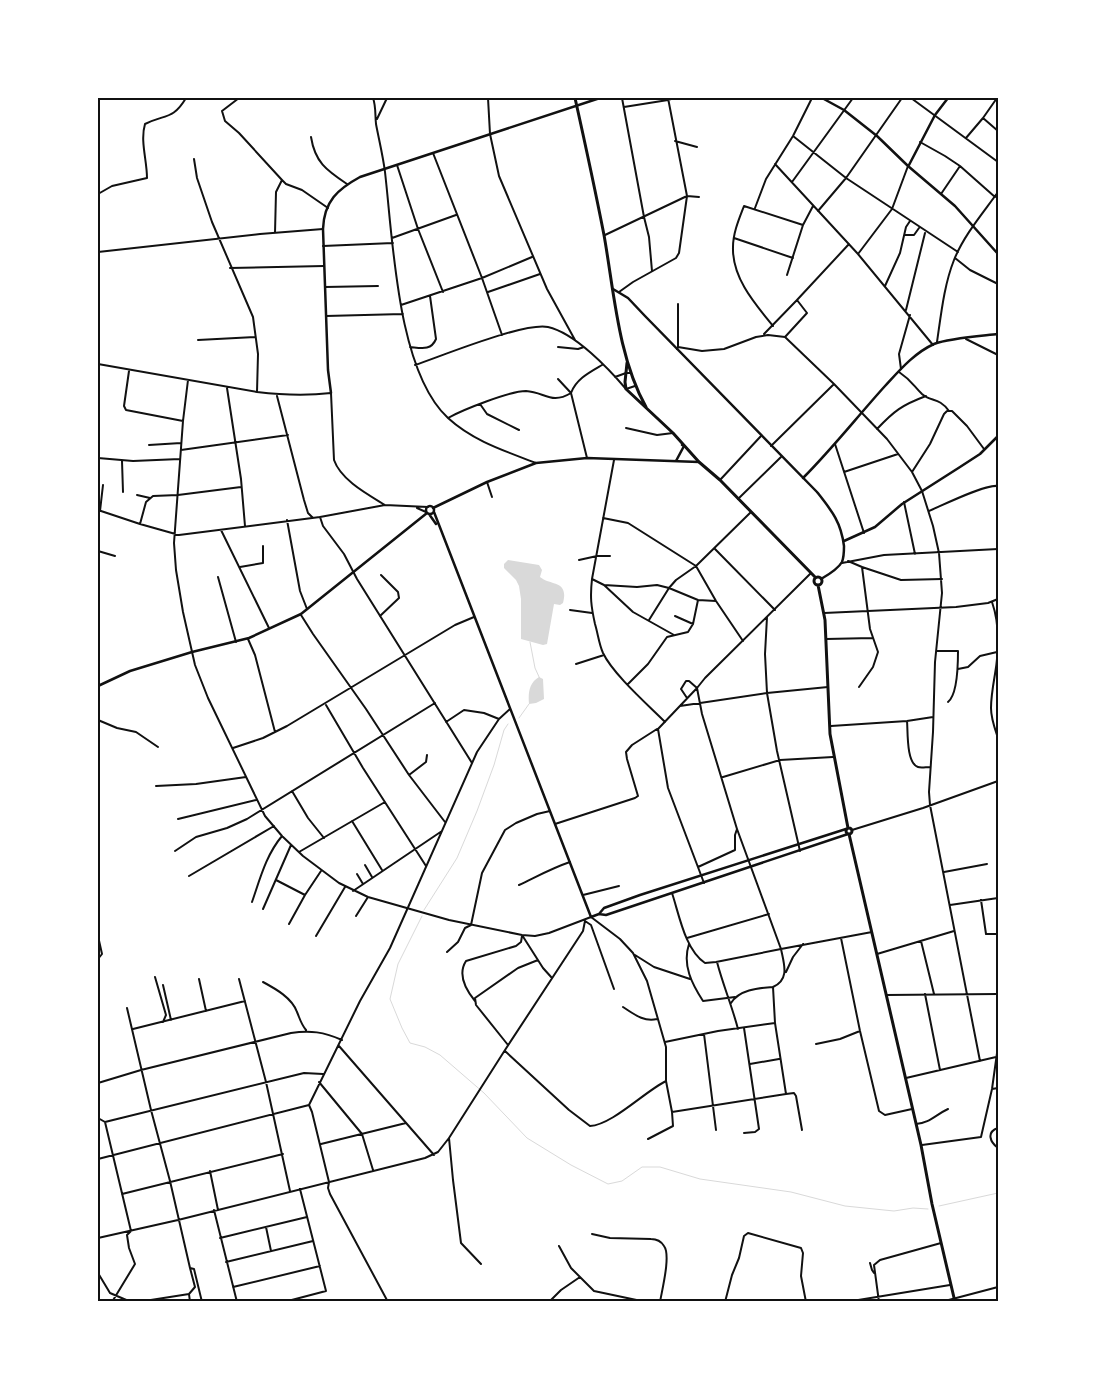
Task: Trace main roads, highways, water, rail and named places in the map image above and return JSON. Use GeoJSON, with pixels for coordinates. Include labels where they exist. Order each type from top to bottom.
{"type":"FeatureCollection","features":[{"type":"Feature","properties":{"kind":"highway"},"geometry":{"type":"LineString","coordinates":[[575,98],[604,235],[612,288],[627,360],[635,386],[646,407]]}},
{"type":"Feature","properties":{"kind":"highway"},"geometry":{"type":"LineString","coordinates":[[627,360],[626,389],[673,433],[682,445],[720,480],[816,578],[821,579],[822,582],[818,585]]}},
{"type":"Feature","properties":{"kind":"highway"},"geometry":{"type":"LineString","coordinates":[[816,578],[814,583],[818,585],[824,613],[829,726],[833,757],[955,1300]]}},
{"type":"Feature","properties":{"kind":"waterway"},"geometry":{"type":"LineString","coordinates":[[530,642],[535,668],[540,679]]}},
{"type":"Feature","properties":{"kind":"waterway"},"geometry":{"type":"LineString","coordinates":[[519,718],[529,704]]}},
{"type":"Feature","properties":{"kind":"waterway"},"geometry":{"type":"LineString","coordinates":[[424,910],[457,858],[477,811],[494,765],[504,730],[508,724]]}},
{"type":"Feature","properties":{"kind":"waterway"},"geometry":{"type":"LineString","coordinates":[[422,916],[398,964],[390,999],[410,1043],[425,1047],[440,1055],[484,1093],[527,1138],[571,1165],[608,1184],[622,1181],[642,1167],[660,1167],[700,1179],[791,1192],[845,1206],[894,1211],[913,1208],[928,1209]]}},
{"type":"Feature","properties":{"kind":"waterway"},"geometry":{"type":"LineString","coordinates":[[939,1206],[998,1193]]}}]}
